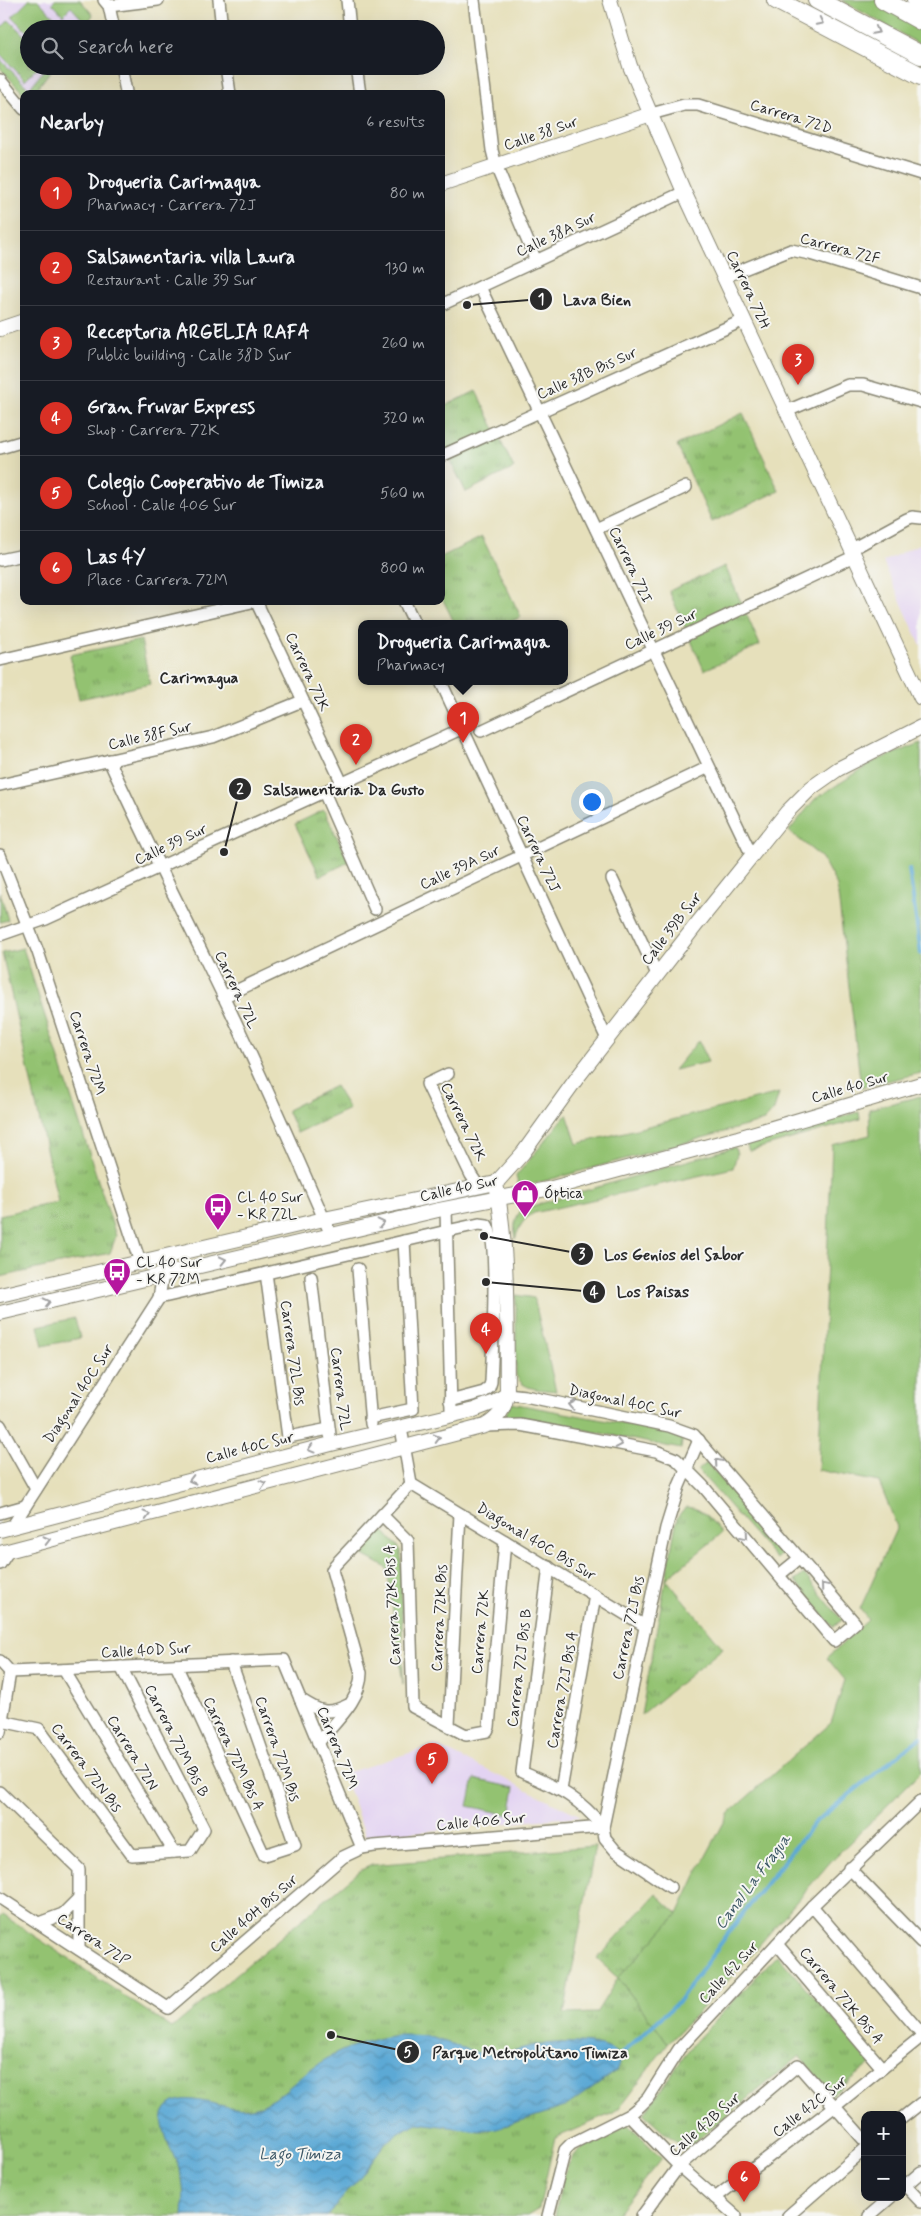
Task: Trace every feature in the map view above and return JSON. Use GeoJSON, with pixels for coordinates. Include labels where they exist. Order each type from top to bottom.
{"type":"FeatureCollection","features":[{"type":"Feature","properties":{"kind":"highway"},"geometry":{"type":"LineString","coordinates":[[776,0],[921,76]]}},
{"type":"Feature","properties":{"kind":"highway"},"geometry":{"type":"LineString","coordinates":[[818,0],[921,55]]}},
{"type":"Feature","properties":{"kind":"highway"},"geometry":{"type":"LineString","coordinates":[[883,0],[921,21]]}},
{"type":"Feature","properties":{"kind":"highway"},"geometry":{"type":"LineString","coordinates":[[916,0],[921,3]]}},
{"type":"Feature","properties":{"kind":"street"},"geometry":{"type":"LineString","coordinates":[[112,20],[107,3],[158,0]]}},
{"type":"Feature","properties":{"kind":"street"},"geometry":{"type":"LineString","coordinates":[[219,0],[221,20]]}},
{"type":"Feature","properties":{"kind":"street"},"geometry":{"type":"LineString","coordinates":[[347,0],[349,20]]}},
{"type":"Feature","properties":{"kind":"street"},"geometry":{"type":"LineString","coordinates":[[474,0],[492,150],[496,166],[536,261]]}},
{"type":"Feature","properties":{"kind":"street","name":"Carrera 72H"},"geometry":{"type":"LineString","coordinates":[[610,0],[630,66],[684,192],[921,698]]}},
{"type":"Feature","properties":{"kind":"street"},"geometry":{"type":"LineString","coordinates":[[123,75],[126,90]]}},
{"type":"Feature","properties":{"kind":"street"},"geometry":{"type":"LineString","coordinates":[[227,75],[229,90]]}},
{"type":"Feature","properties":{"kind":"street"},"geometry":{"type":"LineString","coordinates":[[357,75],[359,90]]}},
{"type":"Feature","properties":{"kind":"street"},"geometry":{"type":"LineString","coordinates":[[0,80],[20,103]]}},
{"type":"Feature","properties":{"kind":"street","name":"Carrera 72D"},"geometry":{"type":"LineString","coordinates":[[651,114],[684,105],[698,105],[921,174]]}},
{"type":"Feature","properties":{"kind":"street","name":"Calle 38 Sur"},"geometry":{"type":"LineString","coordinates":[[445,183],[651,114]]}},
{"type":"Feature","properties":{"kind":"street","name":"Calle 38A Sur"},"geometry":{"type":"LineString","coordinates":[[445,303],[684,192]]}},
{"type":"Feature","properties":{"kind":"street","name":"Carrera 72F"},"geometry":{"type":"LineString","coordinates":[[724,277],[791,250],[921,288]]}},
{"type":"Feature","properties":{"kind":"street","name":"Carrera 72I"},"geometry":{"type":"LineString","coordinates":[[480,287],[752,856]]}},
{"type":"Feature","properties":{"kind":"street","name":"Calle 38B Bis Sur"},"geometry":{"type":"LineString","coordinates":[[445,454],[744,320]]}},
{"type":"Feature","properties":{"kind":"street"},"geometry":{"type":"LineString","coordinates":[[0,329],[20,322]]}},
{"type":"Feature","properties":{"kind":"street"},"geometry":{"type":"LineString","coordinates":[[787,411],[848,385],[863,386],[921,402]]}},
{"type":"Feature","properties":{"kind":"street"},"geometry":{"type":"LineString","coordinates":[[0,448],[20,441]]}},
{"type":"Feature","properties":{"kind":"street"},"geometry":{"type":"LineString","coordinates":[[596,529],[686,487]]}},
{"type":"Feature","properties":{"kind":"street","name":"Calle 39 Sur"},"geometry":{"type":"LineString","coordinates":[[481,731],[654,650],[853,552],[907,519],[921,518]]}},
{"type":"Feature","properties":{"kind":"street"},"geometry":{"type":"LineString","coordinates":[[0,560],[20,556]]}},
{"type":"Feature","properties":{"kind":"street"},"geometry":{"type":"LineString","coordinates":[[0,660],[239,605]]}},
{"type":"Feature","properties":{"kind":"street","name":"Carrera 72K"},"geometry":{"type":"LineString","coordinates":[[258,605],[342,783]]}},
{"type":"Feature","properties":{"kind":"street"},"geometry":{"type":"LineString","coordinates":[[406,605],[412,620]]}},
{"type":"Feature","properties":{"kind":"street","name":"Carrera 72J"},"geometry":{"type":"LineString","coordinates":[[442,685],[607,1039]]}},
{"type":"Feature","properties":{"kind":"street","name":"Calle 38F Sur"},"geometry":{"type":"LineString","coordinates":[[0,785],[213,737],[302,701]]}},
{"type":"Feature","properties":{"kind":"street","name":"Calle 39B Sur"},"geometry":{"type":"LineString","coordinates":[[496,1183],[523,1152],[607,1039],[787,812],[824,778],[921,727]]}},
{"type":"Feature","properties":{"kind":"street","name":"Calle 39 Sur"},"geometry":{"type":"LineString","coordinates":[[0,936],[28,926],[462,728]]}},
{"type":"Feature","properties":{"kind":"street","name":"Carrera 72L"},"geometry":{"type":"LineString","coordinates":[[109,760],[142,833],[161,866],[223,997],[330,1235]]}},
{"type":"Feature","properties":{"kind":"street","name":"Calle 39A Sur"},"geometry":{"type":"LineString","coordinates":[[223,997],[709,767]]}},
{"type":"Feature","properties":{"kind":"street"},"geometry":{"type":"LineString","coordinates":[[324,792],[375,909]]}},
{"type":"Feature","properties":{"kind":"street","name":"Carrera 72M"},"geometry":{"type":"LineString","coordinates":[[0,854],[28,926],[140,1262]]}},
{"type":"Feature","properties":{"kind":"street"},"geometry":{"type":"LineString","coordinates":[[612,879],[658,974]]}},
{"type":"Feature","properties":{"kind":"street","name":"Carrera 72K"},"geometry":{"type":"LineString","coordinates":[[448,1074],[427,1084],[470,1175],[479,1187]]}},
{"type":"Feature","properties":{"kind":"street","name":"Calle 40 Sur"},"geometry":{"type":"LineString","coordinates":[[0,1313],[446,1208],[552,1188],[729,1141],[921,1084]]}},
{"type":"Feature","properties":{"kind":"street","name":"Carrera 72K"},"geometry":{"type":"LineString","coordinates":[[464,1190],[470,1175]]}},
{"type":"Feature","properties":{"kind":"street"},"geometry":{"type":"LineString","coordinates":[[0,1564],[5,1551],[485,1426],[500,1414],[507,1394],[506,1260],[496,1183]]}},
{"type":"Feature","properties":{"kind":"street","name":"Calle 40 Sur"},"geometry":{"type":"LineString","coordinates":[[0,1295],[324,1219],[496,1183]]}},
{"type":"Feature","properties":{"kind":"street"},"geometry":{"type":"LineString","coordinates":[[159,1298],[404,1240],[447,1231],[483,1224],[489,1227],[491,1233],[494,1272],[492,1360],[489,1388],[451,1408],[447,1231],[446,1208]]}},
{"type":"Feature","properties":{"kind":"street"},"geometry":{"type":"LineString","coordinates":[[370,1418],[413,1409],[404,1240]]}},
{"type":"Feature","properties":{"kind":"street"},"geometry":{"type":"LineString","coordinates":[[358,1269],[372,1434]]}},
{"type":"Feature","properties":{"kind":"street","name":"Carrera 72L Bis"},"geometry":{"type":"LineString","coordinates":[[266,1273],[288,1437]]}},
{"type":"Feature","properties":{"kind":"street","name":"Diagonal 40C Sur"},"geometry":{"type":"LineString","coordinates":[[6,1528],[25,1506],[159,1298],[163,1274]]}},
{"type":"Feature","properties":{"kind":"street","name":"Carrera 72L"},"geometry":{"type":"LineString","coordinates":[[311,1278],[331,1444]]}},
{"type":"Feature","properties":{"kind":"street"},"geometry":{"type":"LineString","coordinates":[[492,1360],[506,1360]]}},
{"type":"Feature","properties":{"kind":"street","name":"Calle 40C Sur"},"geometry":{"type":"LineString","coordinates":[[6,1528],[331,1444],[401,1428],[451,1408],[483,1407],[507,1394]]}},
{"type":"Feature","properties":{"kind":"street","name":"Diagonal 40C Sur"},"geometry":{"type":"LineString","coordinates":[[485,1426],[520,1425],[656,1451],[676,1459],[687,1468],[834,1641],[855,1623],[699,1440],[687,1431],[525,1396],[507,1394]]}},
{"type":"Feature","properties":{"kind":"street"},"geometry":{"type":"LineString","coordinates":[[0,1425],[36,1489]]}},
{"type":"Feature","properties":{"kind":"street"},"geometry":{"type":"LineString","coordinates":[[318,1743],[349,1704],[361,1685],[361,1673],[333,1577],[334,1564],[411,1484],[401,1428]]}},
{"type":"Feature","properties":{"kind":"street","name":"Calle 40C Sur"},"geometry":{"type":"LineString","coordinates":[[288,1437],[329,1429]]}},
{"type":"Feature","properties":{"kind":"street","name":"Carrera 72J Bis"},"geometry":{"type":"LineString","coordinates":[[603,1826],[671,1507],[699,1440]]}},
{"type":"Feature","properties":{"kind":"street","name":"Diagonal 40C Bis Sur"},"geometry":{"type":"LineString","coordinates":[[411,1484],[645,1626]]}},
{"type":"Feature","properties":{"kind":"street"},"geometry":{"type":"LineString","coordinates":[[0,1513],[25,1506]]}},
{"type":"Feature","properties":{"kind":"street"},"geometry":{"type":"LineString","coordinates":[[94,1506],[99,1527]]}},
{"type":"Feature","properties":{"kind":"street","name":"Carrera 72K Bis"},"geometry":{"type":"LineString","coordinates":[[449,1725],[460,1514]]}},
{"type":"Feature","properties":{"kind":"street","name":"Carrera 72K Bis A"},"geometry":{"type":"LineString","coordinates":[[382,1515],[408,1541],[413,1704],[415,1709],[449,1725]]}},
{"type":"Feature","properties":{"kind":"street","name":"Carrera 72K"},"geometry":{"type":"LineString","coordinates":[[449,1725],[466,1735],[486,1730],[488,1727],[505,1541]]}},
{"type":"Feature","properties":{"kind":"street"},"geometry":{"type":"LineString","coordinates":[[779,1575],[800,1558]]}},
{"type":"Feature","properties":{"kind":"street","name":"Carrera 72J Bis B"},"geometry":{"type":"LineString","coordinates":[[548,1567],[522,1772],[562,1790]]}},
{"type":"Feature","properties":{"kind":"street","name":"Carrera 72J Bis A"},"geometry":{"type":"LineString","coordinates":[[562,1790],[595,1595]]}},
{"type":"Feature","properties":{"kind":"street","name":"Carrera 72M"},"geometry":{"type":"LineString","coordinates":[[284,1660],[362,1848]]}},
{"type":"Feature","properties":{"kind":"street","name":"Calle 40D Sur"},"geometry":{"type":"LineString","coordinates":[[10,1672],[284,1660]]}},
{"type":"Feature","properties":{"kind":"street"},"geometry":{"type":"LineString","coordinates":[[0,1661],[10,1672],[1,1727]]}},
{"type":"Feature","properties":{"kind":"street","name":"Carrera 72M Bis"},"geometry":{"type":"LineString","coordinates":[[231,1662],[295,1845],[264,1855]]}},
{"type":"Feature","properties":{"kind":"street","name":"Carrera 72M Bis A"},"geometry":{"type":"LineString","coordinates":[[176,1665],[264,1855]]}},
{"type":"Feature","properties":{"kind":"street","name":"Carrera 72M Bis B"},"geometry":{"type":"LineString","coordinates":[[120,1667],[204,1829],[190,1851],[174,1852]]}},
{"type":"Feature","properties":{"kind":"street","name":"Carrera 72N"},"geometry":{"type":"LineString","coordinates":[[64,1670],[174,1852]]}},
{"type":"Feature","properties":{"kind":"street"},"geometry":{"type":"LineString","coordinates":[[300,1699],[320,1711],[329,1712],[349,1704]]}},
{"type":"Feature","properties":{"kind":"street","name":"Carrera 72N Bis"},"geometry":{"type":"LineString","coordinates":[[1,1727],[39,1729],[132,1855],[174,1852]]}},
{"type":"Feature","properties":{"kind":"street"},"geometry":{"type":"LineString","coordinates":[[562,1790],[580,1801],[603,1826],[606,1838],[614,1850],[670,1887]]}},
{"type":"Feature","properties":{"kind":"street"},"geometry":{"type":"LineString","coordinates":[[0,1792],[78,1869],[79,1948]]}},
{"type":"Feature","properties":{"kind":"street","name":"Calle 42 Sur"},"geometry":{"type":"LineString","coordinates":[[548,2216],[564,2150],[571,2144],[629,2115],[648,2098],[679,2049],[812,1906],[921,1800]]}},
{"type":"Feature","properties":{"kind":"street","name":"Calle 40G Sur"},"geometry":{"type":"LineString","coordinates":[[362,1848],[603,1826]]}},
{"type":"Feature","properties":{"kind":"street","name":"Calle 40H Bis Sur"},"geometry":{"type":"LineString","coordinates":[[168,2008],[343,1857],[362,1848]]}},
{"type":"Feature","properties":{"kind":"street"},"geometry":{"type":"LineString","coordinates":[[849,1868],[921,1942]]}},
{"type":"Feature","properties":{"kind":"street","name":"Carrera 72P"},"geometry":{"type":"LineString","coordinates":[[0,1898],[168,2008]]}},
{"type":"Feature","properties":{"kind":"street"},"geometry":{"type":"LineString","coordinates":[[39,1923],[63,1914],[78,1899]]}},
{"type":"Feature","properties":{"kind":"street"},"geometry":{"type":"LineString","coordinates":[[812,1906],[921,2033]]}},
{"type":"Feature","properties":{"kind":"street","name":"Carrera 72K Bis A"},"geometry":{"type":"LineString","coordinates":[[777,1944],[882,2068]]}},
{"type":"Feature","properties":{"kind":"street","name":"Calle 42C Sur"},"geometry":{"type":"LineString","coordinates":[[716,2198],[921,2037]]}},
{"type":"Feature","properties":{"kind":"street","name":"Calle 42B Sur"},"geometry":{"type":"LineString","coordinates":[[642,2216],[679,2166],[798,2065],[834,2107]]}},
{"type":"Feature","properties":{"kind":"street"},"geometry":{"type":"LineString","coordinates":[[906,2115],[921,2103]]}},
{"type":"Feature","properties":{"kind":"street"},"geometry":{"type":"LineString","coordinates":[[834,2107],[861,2137]]}},
{"type":"Feature","properties":{"kind":"street"},"geometry":{"type":"LineString","coordinates":[[629,2115],[679,2166],[736,2216]]}},
{"type":"Feature","properties":{"kind":"street"},"geometry":{"type":"LineString","coordinates":[[788,2216],[861,2152]]}},
{"type":"Feature","properties":{"kind":"street"},"geometry":{"type":"LineString","coordinates":[[906,2183],[921,2172]]}},
{"type":"Feature","properties":{"kind":"street"},"geometry":{"type":"LineString","coordinates":[[906,2188],[921,2202]]}},
{"type":"Feature","properties":{"kind":"street"},"geometry":{"type":"LineString","coordinates":[[869,2216],[886,2201]]}},
{"type":"Feature","properties":{"kind":"shaded area"},"geometry":{"type":"Polygon","coordinates":[[[0,0],[80,0],[93,15],[89,20],[20,20],[20,75],[47,75],[36,90],[20,90],[0,68],[0,0]]]}},
{"type":"Feature","properties":{"kind":"shaded area"},"geometry":{"type":"Polygon","coordinates":[[[921,543],[921,646],[883,562],[921,543]]]}},
{"type":"Feature","properties":{"kind":"shaded area"},"geometry":{"type":"Polygon","coordinates":[[[435,1745],[581,1816],[366,1837],[343,1774],[435,1745]]]}},
{"type":"Feature","properties":{"kind":"green space"},"geometry":{"type":"Polygon","coordinates":[[[29,0],[38,0],[57,20],[20,20],[20,25],[12,17],[29,0]]]}},
{"type":"Feature","properties":{"kind":"green space"},"geometry":{"type":"Polygon","coordinates":[[[55,0],[80,0],[93,15],[89,20],[81,20],[71,7],[63,15],[52,3],[55,0]]]}},
{"type":"Feature","properties":{"kind":"green space"},"geometry":{"type":"Polygon","coordinates":[[[841,0],[876,0],[921,25],[921,45],[841,0]]]}},
{"type":"Feature","properties":{"kind":"green space"},"geometry":{"type":"Polygon","coordinates":[[[9,20],[20,31],[20,75],[0,54],[0,29],[9,20]]]}},
{"type":"Feature","properties":{"kind":"green space"},"geometry":{"type":"Polygon","coordinates":[[[0,59],[29,89],[40,75],[47,75],[36,90],[20,90],[0,68],[0,59]]]}},
{"type":"Feature","properties":{"kind":"green space"},"geometry":{"type":"Polygon","coordinates":[[[20,75],[30,75],[25,80],[20,75]]]}},
{"type":"Feature","properties":{"kind":"green space"},"geometry":{"type":"Polygon","coordinates":[[[476,391],[514,468],[466,492],[445,450],[445,406],[476,391]]]}},
{"type":"Feature","properties":{"kind":"green space"},"geometry":{"type":"Polygon","coordinates":[[[743,413],[779,491],[712,522],[677,445],[743,413]]]}},
{"type":"Feature","properties":{"kind":"green space"},"geometry":{"type":"Polygon","coordinates":[[[482,537],[521,617],[514,620],[453,620],[445,604],[445,555],[482,537]]]}},
{"type":"Feature","properties":{"kind":"green space"},"geometry":{"type":"Polygon","coordinates":[[[725,566],[760,645],[704,670],[669,591],[725,566]]]}},
{"type":"Feature","properties":{"kind":"green space"},"geometry":{"type":"Polygon","coordinates":[[[141,640],[150,684],[79,699],[70,655],[141,640]]]}},
{"type":"Feature","properties":{"kind":"green space"},"geometry":{"type":"Polygon","coordinates":[[[921,743],[921,1073],[861,1087],[837,886],[822,858],[789,831],[815,799],[875,761],[921,743]]]}},
{"type":"Feature","properties":{"kind":"green space"},"geometry":{"type":"Polygon","coordinates":[[[324,810],[349,862],[320,876],[295,824],[324,810]]]}},
{"type":"Feature","properties":{"kind":"green space"},"geometry":{"type":"Polygon","coordinates":[[[0,892],[8,920],[0,922],[0,892]]]}},
{"type":"Feature","properties":{"kind":"green space"},"geometry":{"type":"Polygon","coordinates":[[[23,948],[116,1236],[110,1253],[0,1277],[0,1215],[58,1202],[2,953],[23,948]]]}},
{"type":"Feature","properties":{"kind":"green space"},"geometry":{"type":"Polygon","coordinates":[[[699,1040],[708,1062],[674,1070],[699,1040]]]}},
{"type":"Feature","properties":{"kind":"green space"},"geometry":{"type":"Polygon","coordinates":[[[335,1086],[349,1109],[297,1133],[287,1110],[335,1086]]]}},
{"type":"Feature","properties":{"kind":"green space"},"geometry":{"type":"Polygon","coordinates":[[[779,1093],[774,1110],[764,1121],[519,1188],[516,1176],[567,1114],[577,1144],[779,1093]]]}},
{"type":"Feature","properties":{"kind":"green space"},"geometry":{"type":"Polygon","coordinates":[[[921,1096],[921,1772],[832,1860],[737,1971],[668,2043],[618,1978],[678,1914],[699,1869],[729,1813],[831,1723],[845,1680],[827,1658],[868,1620],[860,1609],[897,1527],[879,1482],[818,1470],[832,1145],[870,1135],[869,1109],[921,1096]]]}},
{"type":"Feature","properties":{"kind":"green space"},"geometry":{"type":"Polygon","coordinates":[[[859,1112],[860,1119],[749,1151],[746,1143],[859,1112]]]}},
{"type":"Feature","properties":{"kind":"green space"},"geometry":{"type":"Polygon","coordinates":[[[735,1147],[737,1154],[733,1168],[534,1213],[522,1224],[515,1239],[515,1223],[522,1209],[735,1147]]]}},
{"type":"Feature","properties":{"kind":"green space"},"geometry":{"type":"Polygon","coordinates":[[[516,1295],[534,1298],[556,1391],[528,1387],[516,1375],[516,1295]]]}},
{"type":"Feature","properties":{"kind":"green space"},"geometry":{"type":"Polygon","coordinates":[[[75,1318],[80,1338],[43,1346],[38,1326],[75,1318]]]}},
{"type":"Feature","properties":{"kind":"green space"},"geometry":{"type":"Polygon","coordinates":[[[511,1403],[683,1435],[681,1449],[529,1419],[504,1418],[511,1403]]]}},
{"type":"Feature","properties":{"kind":"green space"},"geometry":{"type":"Polygon","coordinates":[[[707,1463],[784,1551],[776,1559],[698,1470],[707,1463]]]}},
{"type":"Feature","properties":{"kind":"green space"},"geometry":{"type":"Polygon","coordinates":[[[687,1507],[703,1513],[722,1533],[666,1579],[723,1648],[641,1715],[677,1518],[687,1507]]]}},
{"type":"Feature","properties":{"kind":"green space"},"geometry":{"type":"Polygon","coordinates":[[[382,1529],[401,1550],[403,1684],[387,1568],[356,1551],[382,1529]]]}},
{"type":"Feature","properties":{"kind":"green space"},"geometry":{"type":"Polygon","coordinates":[[[804,1574],[842,1620],[833,1627],[795,1581],[804,1574]]]}},
{"type":"Feature","properties":{"kind":"green space"},"geometry":{"type":"Polygon","coordinates":[[[474,1779],[515,1788],[510,1815],[468,1806],[474,1779]]]}},
{"type":"Feature","properties":{"kind":"green space"},"geometry":{"type":"Polygon","coordinates":[[[595,1846],[564,2014],[596,2013],[618,1978],[668,2043],[619,2108],[611,2114],[555,2138],[539,2209],[527,2216],[0,2216],[0,1918],[3,1915],[172,2028],[361,1870],[372,1865],[595,1846]]]}},
{"type":"Feature","properties":{"kind":"green space"},"geometry":{"type":"Polygon","coordinates":[[[656,1894],[678,1914],[618,1978],[597,1959],[656,1894]]]}},
{"type":"Feature","properties":{"kind":"green space"},"geometry":{"type":"Polygon","coordinates":[[[777,1955],[872,2063],[832,2095],[800,2056],[685,2150],[644,2114],[692,2045],[777,1955]]]}},
{"type":"Feature","properties":{"kind":"green space"},"geometry":{"type":"Polygon","coordinates":[[[626,2123],[662,2158],[615,2216],[555,2216],[565,2173],[575,2154],[596,2139],[626,2123]]]}},
{"type":"Feature","properties":{"kind":"water","name":"Lago Timiza"},"geometry":{"type":"Polygon","coordinates":[[[396,2035],[423,2036],[486,2054],[500,2054],[542,2044],[584,2043],[606,2047],[614,2051],[619,2056],[619,2062],[616,2071],[565,2107],[498,2128],[480,2131],[418,2123],[401,2131],[385,2143],[361,2176],[327,2216],[183,2216],[182,2178],[168,2143],[163,2124],[165,2110],[172,2103],[182,2100],[194,2100],[233,2108],[245,2109],[255,2107],[273,2099],[315,2066],[334,2055],[364,2043],[396,2035]]]}},
{"type":"Feature","properties":{"kind":"waterway","name":"Canal La Fragua"},"geometry":{"type":"LineString","coordinates":[[909,869],[921,954]]}},
{"type":"Feature","properties":{"kind":"waterway","name":"Canal La Fragua"},"geometry":{"type":"LineString","coordinates":[[619,2056],[678,2002],[743,1913],[814,1823],[921,1737]]}},
{"type":"Feature","properties":{"kind":"place","name":"Lava Bien"},"geometry":{"type":"Point","coordinates":[467,305]}},
{"type":"Feature","properties":{"kind":"place","name":"Receptoria ARGELIA RAFA"},"geometry":{"type":"Point","coordinates":[798,385]}},
{"type":"Feature","properties":{"kind":"place","name":"Drogueria Carimagua"},"geometry":{"type":"Point","coordinates":[463,743]}},
{"type":"Feature","properties":{"kind":"place","name":"Salsamentaria villa Laura"},"geometry":{"type":"Point","coordinates":[356,765]}},
{"type":"Feature","properties":{"kind":"place","name":"Salsamentaria Da Gusto"},"geometry":{"type":"Point","coordinates":[224,852]}},
{"type":"Feature","properties":{"kind":"place","name":"Óptica"},"geometry":{"type":"Point","coordinates":[525,1218]}},
{"type":"Feature","properties":{"kind":"place","name":"CL 40 Sur - KR 72L"},"geometry":{"type":"Point","coordinates":[218,1231]}},
{"type":"Feature","properties":{"kind":"place","name":"Los Genios del Sabor"},"geometry":{"type":"Point","coordinates":[484,1236]}},
{"type":"Feature","properties":{"kind":"place","name":"Los Paisas"},"geometry":{"type":"Point","coordinates":[486,1282]}},
{"type":"Feature","properties":{"kind":"place","name":"CL 40 Sur - KR 72M"},"geometry":{"type":"Point","coordinates":[117,1296]}},
{"type":"Feature","properties":{"kind":"place","name":"Gran Fruvar Express"},"geometry":{"type":"Point","coordinates":[486,1354]}},
{"type":"Feature","properties":{"kind":"place","name":"Colegio Cooperativo de Timiza"},"geometry":{"type":"Point","coordinates":[432,1784]}},
{"type":"Feature","properties":{"kind":"place","name":"Parque Metropolitano Timiza"},"geometry":{"type":"Point","coordinates":[331,2035]}},
{"type":"Feature","properties":{"kind":"place","name":"Las 4Y"},"geometry":{"type":"Point","coordinates":[744,2202]}},
{"type":"Feature","properties":{"kind":"district","name":"Carimagua"},"geometry":{"type":"Point","coordinates":[199,678]}}]}
